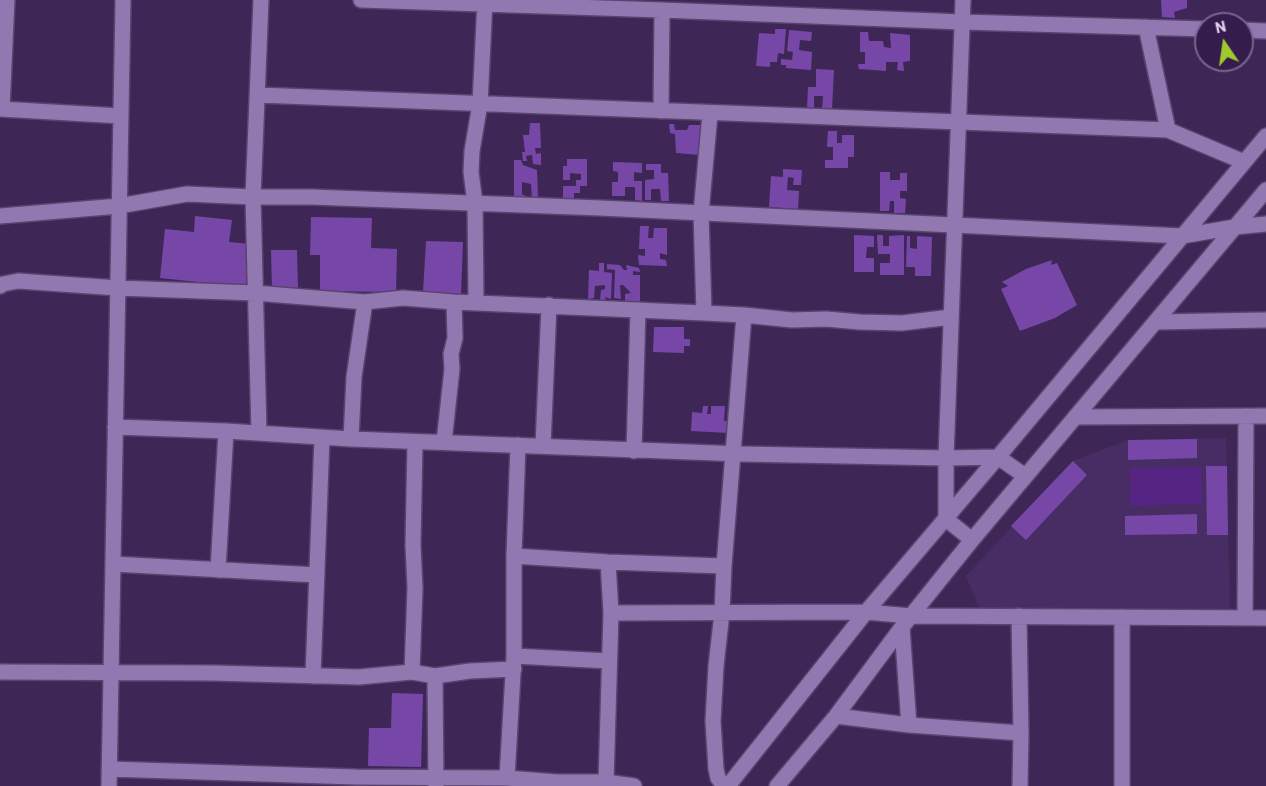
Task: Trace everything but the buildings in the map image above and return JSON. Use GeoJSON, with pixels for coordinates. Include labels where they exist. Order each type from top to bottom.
{"type":"FeatureCollection","features":[{"type":"Feature","properties":{"kind":"street"},"geometry":{"type":"LineString","coordinates":[[8,0],[1,109],[121,116]]}},
{"type":"Feature","properties":{"kind":"street"},"geometry":{"type":"LineString","coordinates":[[109,786],[123,0]]}},
{"type":"Feature","properties":{"kind":"street"},"geometry":{"type":"LineString","coordinates":[[259,434],[253,197],[261,0]]}},
{"type":"Feature","properties":{"kind":"street"},"geometry":{"type":"LineString","coordinates":[[361,0],[585,4],[662,10],[682,5],[962,22],[1194,29]]}},
{"type":"Feature","properties":{"kind":"street"},"geometry":{"type":"LineString","coordinates":[[946,519],[946,458],[963,0]]}},
{"type":"Feature","properties":{"kind":"street"},"geometry":{"type":"LineString","coordinates":[[476,302],[475,202],[471,172],[480,104],[485,2]]}},
{"type":"Feature","properties":{"kind":"street"},"geometry":{"type":"LineString","coordinates":[[661,111],[662,10]]}},
{"type":"Feature","properties":{"kind":"street"},"geometry":{"type":"LineString","coordinates":[[1146,27],[1168,130]]}},
{"type":"Feature","properties":{"kind":"street"},"geometry":{"type":"LineString","coordinates":[[258,95],[1168,130],[1244,162]]}},
{"type":"Feature","properties":{"kind":"street"},"geometry":{"type":"LineString","coordinates":[[704,313],[700,213],[710,114]]}},
{"type":"Feature","properties":{"kind":"street"},"geometry":{"type":"LineString","coordinates":[[744,315],[713,721],[716,769],[718,778],[726,786],[866,612],[1266,136]]}},
{"type":"Feature","properties":{"kind":"street"},"geometry":{"type":"LineString","coordinates":[[777,786],[836,716],[907,621],[972,540],[1266,190]]}},
{"type":"Feature","properties":{"kind":"street"},"geometry":{"type":"LineString","coordinates":[[0,216],[119,206],[187,194],[475,202],[1182,236],[1266,224]]}},
{"type":"Feature","properties":{"kind":"street"},"geometry":{"type":"LineString","coordinates":[[0,286],[18,281],[118,288],[255,293],[365,302],[403,298],[744,315],[792,320],[902,322],[951,317]]}},
{"type":"Feature","properties":{"kind":"street"},"geometry":{"type":"LineString","coordinates":[[351,439],[354,377],[365,302]]}},
{"type":"Feature","properties":{"kind":"street"},"geometry":{"type":"LineString","coordinates":[[444,442],[455,338],[454,302]]}},
{"type":"Feature","properties":{"kind":"street"},"geometry":{"type":"LineString","coordinates":[[543,446],[549,305]]}},
{"type":"Feature","properties":{"kind":"street"},"geometry":{"type":"LineString","coordinates":[[633,451],[638,310]]}},
{"type":"Feature","properties":{"kind":"street"},"geometry":{"type":"LineString","coordinates":[[1155,322],[1266,320]]}},
{"type":"Feature","properties":{"kind":"street"},"geometry":{"type":"LineString","coordinates":[[1245,618],[1246,416]]}},
{"type":"Feature","properties":{"kind":"street"},"geometry":{"type":"LineString","coordinates":[[1075,417],[1266,416]]}},
{"type":"Feature","properties":{"kind":"street"},"geometry":{"type":"LineString","coordinates":[[115,427],[633,451],[946,458],[998,457],[1025,476]]}},
{"type":"Feature","properties":{"kind":"street"},"geometry":{"type":"LineString","coordinates":[[218,570],[226,431]]}},
{"type":"Feature","properties":{"kind":"street"},"geometry":{"type":"LineString","coordinates":[[313,676],[322,438]]}},
{"type":"Feature","properties":{"kind":"street"},"geometry":{"type":"LineString","coordinates":[[412,672],[415,588],[413,545],[415,442]]}},
{"type":"Feature","properties":{"kind":"street"},"geometry":{"type":"LineString","coordinates":[[507,778],[514,663],[514,556],[518,445]]}},
{"type":"Feature","properties":{"kind":"street"},"geometry":{"type":"LineString","coordinates":[[946,519],[972,540]]}},
{"type":"Feature","properties":{"kind":"street"},"geometry":{"type":"LineString","coordinates":[[514,556],[724,566]]}},
{"type":"Feature","properties":{"kind":"street"},"geometry":{"type":"LineString","coordinates":[[606,782],[611,613],[608,562]]}},
{"type":"Feature","properties":{"kind":"street"},"geometry":{"type":"LineString","coordinates":[[113,564],[316,575]]}},
{"type":"Feature","properties":{"kind":"street"},"geometry":{"type":"LineString","coordinates":[[611,613],[866,612],[907,621],[1019,616],[1266,618]]}},
{"type":"Feature","properties":{"kind":"street"},"geometry":{"type":"LineString","coordinates":[[1019,616],[1020,786]]}},
{"type":"Feature","properties":{"kind":"street"},"geometry":{"type":"LineString","coordinates":[[1122,617],[1122,786]]}},
{"type":"Feature","properties":{"kind":"street"},"geometry":{"type":"LineString","coordinates":[[907,621],[909,725]]}},
{"type":"Feature","properties":{"kind":"street"},"geometry":{"type":"LineString","coordinates":[[0,672],[214,673],[359,677],[412,672],[435,676],[514,663],[609,661]]}},
{"type":"Feature","properties":{"kind":"street"},"geometry":{"type":"LineString","coordinates":[[435,676],[436,782]]}},
{"type":"Feature","properties":{"kind":"street"},"geometry":{"type":"LineString","coordinates":[[836,716],[909,725],[1021,733]]}},
{"type":"Feature","properties":{"kind":"street"},"geometry":{"type":"LineString","coordinates":[[109,769],[356,777],[436,782],[507,778],[557,782],[606,782],[634,786]]}},
{"type":"Feature","properties":{"kind":"shaded area"},"geometry":{"type":"Polygon","coordinates":[[[1226,438],[1230,609],[979,608],[966,576],[1073,461],[1128,440],[1226,438]]]}},
{"type":"Feature","properties":{"kind":"shaded area"},"geometry":{"type":"Polygon","coordinates":[[[1201,467],[1202,504],[1130,506],[1130,468],[1201,467]]]}}]}
